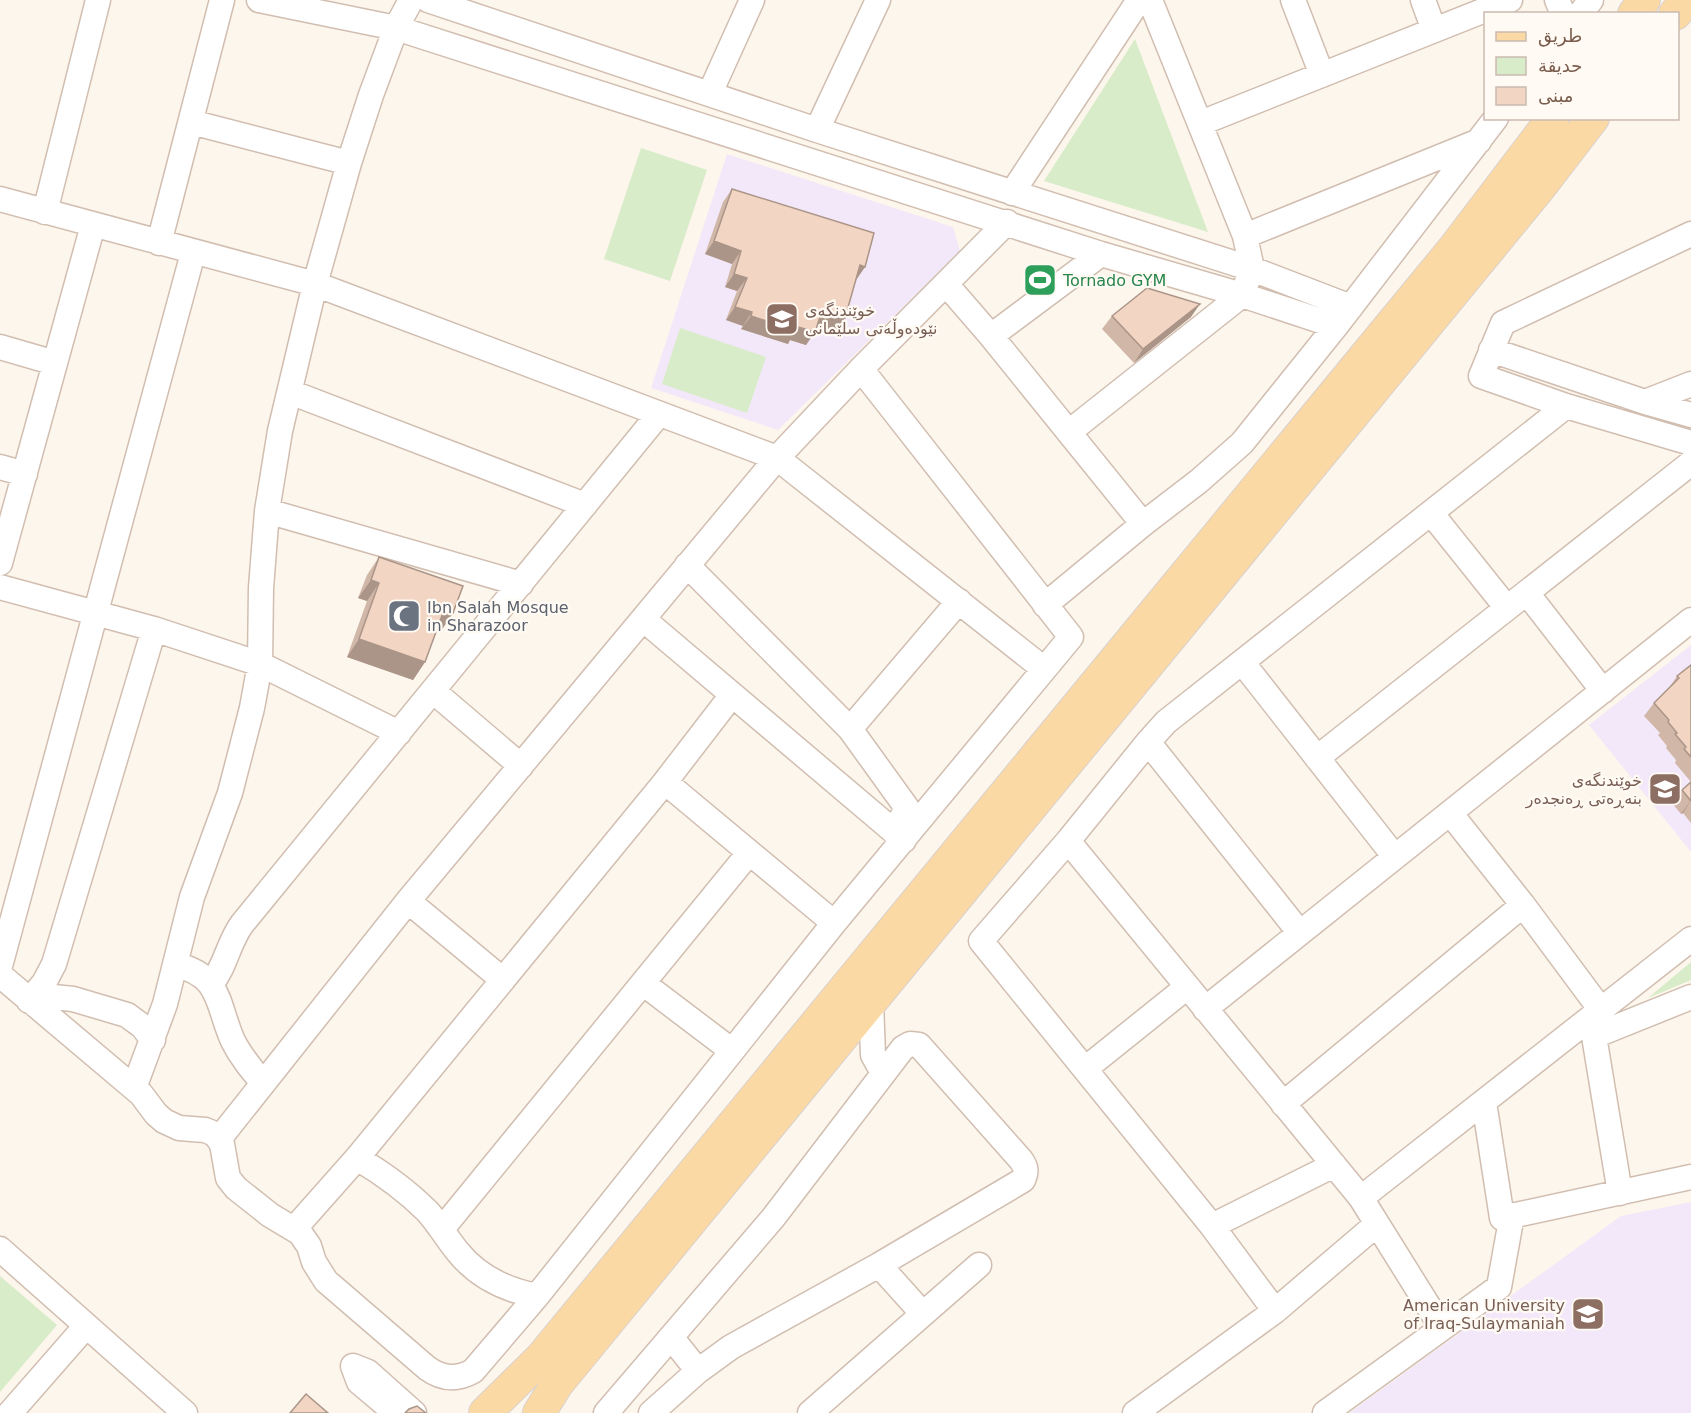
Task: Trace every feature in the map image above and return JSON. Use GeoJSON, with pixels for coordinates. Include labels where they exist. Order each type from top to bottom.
{"type":"FeatureCollection","features":[{"type":"Feature","properties":{"kind":"main road"},"geometry":{"type":"LineString","coordinates":[[1677,12],[1686,0]]}},
{"type":"Feature","properties":{"kind":"main road"},"geometry":{"type":"LineString","coordinates":[[485,1413],[541,1358],[975,833],[1455,247],[1551,120]]}},
{"type":"Feature","properties":{"kind":"main road"},"geometry":{"type":"LineString","coordinates":[[539,1413],[565,1375],[1532,197],[1591,120]]}},
{"type":"Feature","properties":{"kind":"street"},"geometry":{"type":"LineString","coordinates":[[45,212],[98,0]]}},
{"type":"Feature","properties":{"kind":"street"},"geometry":{"type":"LineString","coordinates":[[159,243],[222,0]]}},
{"type":"Feature","properties":{"kind":"street"},"geometry":{"type":"LineString","coordinates":[[259,0],[396,28],[1101,254],[1242,295],[1344,316]]}},
{"type":"Feature","properties":{"kind":"street"},"geometry":{"type":"LineString","coordinates":[[134,1088],[165,1004],[192,897],[230,793],[242,750],[260,664],[261,588],[267,511],[280,431],[315,284],[348,164],[396,28],[411,0]]}},
{"type":"Feature","properties":{"kind":"street"},"geometry":{"type":"LineString","coordinates":[[428,0],[818,130],[1252,269],[1344,316]]}},
{"type":"Feature","properties":{"kind":"street"},"geometry":{"type":"LineString","coordinates":[[710,93],[752,0]]}},
{"type":"Feature","properties":{"kind":"street"},"geometry":{"type":"LineString","coordinates":[[818,130],[878,0]]}},
{"type":"Feature","properties":{"kind":"street"},"geometry":{"type":"LineString","coordinates":[[1012,192],[1138,0]]}},
{"type":"Feature","properties":{"kind":"street"},"geometry":{"type":"LineString","coordinates":[[1069,432],[1242,295],[1252,269],[1245,236],[1150,0]]}},
{"type":"Feature","properties":{"kind":"street"},"geometry":{"type":"LineString","coordinates":[[1293,0],[1322,75]]}},
{"type":"Feature","properties":{"kind":"street"},"geometry":{"type":"LineString","coordinates":[[1423,0],[1434,30]]}},
{"type":"Feature","properties":{"kind":"street"},"geometry":{"type":"LineString","coordinates":[[1201,123],[1510,0]]}},
{"type":"Feature","properties":{"kind":"street"},"geometry":{"type":"LineString","coordinates":[[1582,12],[1591,0]]}},
{"type":"Feature","properties":{"kind":"street"},"geometry":{"type":"LineString","coordinates":[[1045,605],[1199,481],[1242,443],[1344,316],[1495,120]]}},
{"type":"Feature","properties":{"kind":"street"},"geometry":{"type":"LineString","coordinates":[[191,122],[348,164]]}},
{"type":"Feature","properties":{"kind":"street"},"geometry":{"type":"LineString","coordinates":[[1245,236],[1479,141]]}},
{"type":"Feature","properties":{"kind":"street"},"geometry":{"type":"LineString","coordinates":[[915,194],[926,164]]}},
{"type":"Feature","properties":{"kind":"street"},"geometry":{"type":"LineString","coordinates":[[0,200],[315,284],[777,458],[1044,669]]}},
{"type":"Feature","properties":{"kind":"street"},"geometry":{"type":"LineString","coordinates":[[219,1139],[408,901],[777,458],[861,369],[1007,222]]}},
{"type":"Feature","properties":{"kind":"street"},"geometry":{"type":"LineString","coordinates":[[0,562],[93,225]]}},
{"type":"Feature","properties":{"kind":"street"},"geometry":{"type":"LineString","coordinates":[[1690,237],[1503,323],[1481,376],[1566,406],[1691,443]]}},
{"type":"Feature","properties":{"kind":"street"},"geometry":{"type":"LineString","coordinates":[[0,966],[193,253]]}},
{"type":"Feature","properties":{"kind":"street"},"geometry":{"type":"LineString","coordinates":[[991,336],[1101,254]]}},
{"type":"Feature","properties":{"kind":"street"},"geometry":{"type":"LineString","coordinates":[[946,284],[1143,524]]}},
{"type":"Feature","properties":{"kind":"street"},"geometry":{"type":"LineString","coordinates":[[0,347],[55,363]]}},
{"type":"Feature","properties":{"kind":"street"},"geometry":{"type":"LineString","coordinates":[[1491,350],[1645,402],[1691,415]]}},
{"type":"Feature","properties":{"kind":"street"},"geometry":{"type":"LineString","coordinates":[[0,975],[32,998],[134,1088],[164,1121],[179,1128],[205,1130],[219,1139],[231,1183],[262,1209],[295,1228],[305,1238],[314,1262],[326,1281],[427,1368],[440,1376],[456,1378],[473,1371],[537,1296],[834,923],[899,836],[1071,637],[861,369]]}},
{"type":"Feature","properties":{"kind":"street"},"geometry":{"type":"LineString","coordinates":[[1645,402],[1691,384]]}},
{"type":"Feature","properties":{"kind":"street"},"geometry":{"type":"LineString","coordinates":[[290,392],[585,505]]}},
{"type":"Feature","properties":{"kind":"street"},"geometry":{"type":"LineString","coordinates":[[1275,1311],[1212,1226],[981,941],[1068,842],[1148,742],[1167,722],[1566,406]]}},
{"type":"Feature","properties":{"kind":"street"},"geometry":{"type":"LineString","coordinates":[[211,984],[222,968],[236,932],[659,414]]}},
{"type":"Feature","properties":{"kind":"street"},"geometry":{"type":"LineString","coordinates":[[1317,758],[1691,463]]}},
{"type":"Feature","properties":{"kind":"street"},"geometry":{"type":"LineString","coordinates":[[0,467],[25,474]]}},
{"type":"Feature","properties":{"kind":"street"},"geometry":{"type":"LineString","coordinates":[[267,511],[521,584]]}},
{"type":"Feature","properties":{"kind":"street"},"geometry":{"type":"LineString","coordinates":[[1431,513],[1507,608]]}},
{"type":"Feature","properties":{"kind":"street"},"geometry":{"type":"LineString","coordinates":[[687,565],[850,729],[907,808],[899,836]]}},
{"type":"Feature","properties":{"kind":"street"},"geometry":{"type":"LineString","coordinates":[[0,587],[154,629],[260,664],[399,733]]}},
{"type":"Feature","properties":{"kind":"street"},"geometry":{"type":"LineString","coordinates":[[1527,593],[1603,691]]}},
{"type":"Feature","properties":{"kind":"street"},"geometry":{"type":"LineString","coordinates":[[850,729],[959,601]]}},
{"type":"Feature","properties":{"kind":"street"},"geometry":{"type":"LineString","coordinates":[[643,619],[899,836]]}},
{"type":"Feature","properties":{"kind":"street"},"geometry":{"type":"LineString","coordinates":[[1205,1009],[1691,620]]}},
{"type":"Feature","properties":{"kind":"street"},"geometry":{"type":"LineString","coordinates":[[32,998],[50,974],[57,954],[154,629]]}},
{"type":"Feature","properties":{"kind":"street"},"geometry":{"type":"LineString","coordinates":[[1242,662],[1395,857]]}},
{"type":"Feature","properties":{"kind":"street"},"geometry":{"type":"LineString","coordinates":[[433,692],[520,766]]}},
{"type":"Feature","properties":{"kind":"street"},"geometry":{"type":"LineString","coordinates":[[295,1228],[357,1158],[503,980],[665,782],[732,695]]}},
{"type":"Feature","properties":{"kind":"street"},"geometry":{"type":"LineString","coordinates":[[1148,742],[1300,933]]}},
{"type":"Feature","properties":{"kind":"street"},"geometry":{"type":"LineString","coordinates":[[665,782],[834,923]]}},
{"type":"Feature","properties":{"kind":"street"},"geometry":{"type":"LineString","coordinates":[[1450,813],[1523,905],[1595,1021],[1620,1192]]}},
{"type":"Feature","properties":{"kind":"street"},"geometry":{"type":"LineString","coordinates":[[1068,842],[1361,1198],[1442,1328]]}},
{"type":"Feature","properties":{"kind":"street"},"geometry":{"type":"LineString","coordinates":[[442,1229],[749,853]]}},
{"type":"Feature","properties":{"kind":"street"},"geometry":{"type":"LineString","coordinates":[[408,901],[503,980]]}},
{"type":"Feature","properties":{"kind":"street"},"geometry":{"type":"LineString","coordinates":[[1283,1104],[1523,905]]}},
{"type":"Feature","properties":{"kind":"street"},"geometry":{"type":"LineString","coordinates":[[1361,1198],[1484,1102],[1595,1021],[1691,939]]}},
{"type":"Feature","properties":{"kind":"street"},"geometry":{"type":"LineString","coordinates":[[57,954],[66,981],[85,1002]]}},
{"type":"Feature","properties":{"kind":"street"},"geometry":{"type":"LineString","coordinates":[[176,965],[195,971],[211,984],[220,1002],[234,1043],[263,1083]]}},
{"type":"Feature","properties":{"kind":"street"},"geometry":{"type":"LineString","coordinates":[[644,984],[731,1050]]}},
{"type":"Feature","properties":{"kind":"street"},"geometry":{"type":"LineString","coordinates":[[1085,1069],[1187,987]]}},
{"type":"Feature","properties":{"kind":"street"},"geometry":{"type":"LineString","coordinates":[[32,998],[60,996],[127,1015],[142,1026],[153,1040]]}},
{"type":"Feature","properties":{"kind":"street"},"geometry":{"type":"LineString","coordinates":[[1595,1021],[1691,997]]}},
{"type":"Feature","properties":{"kind":"street"},"geometry":{"type":"LineString","coordinates":[[871,1002],[873,1055],[883,1073]]}},
{"type":"Feature","properties":{"kind":"street"},"geometry":{"type":"LineString","coordinates":[[127,1015],[147,1012],[165,1004]]}},
{"type":"Feature","properties":{"kind":"street"},"geometry":{"type":"LineString","coordinates":[[606,1413],[773,1218],[906,1045],[915,1043],[918,1045],[1021,1160],[1026,1173],[1023,1180],[879,1265],[731,1347],[698,1371],[651,1413]]}},
{"type":"Feature","properties":{"kind":"street"},"geometry":{"type":"LineString","coordinates":[[1484,1102],[1502,1218],[1691,1177]]}},
{"type":"Feature","properties":{"kind":"street"},"geometry":{"type":"LineString","coordinates":[[357,1158],[394,1182],[412,1197],[442,1229],[459,1254],[481,1274],[508,1288],[537,1296]]}},
{"type":"Feature","properties":{"kind":"street"},"geometry":{"type":"LineString","coordinates":[[1212,1226],[1334,1165]]}},
{"type":"Feature","properties":{"kind":"street"},"geometry":{"type":"LineString","coordinates":[[1325,1413],[1499,1287],[1512,1215]]}},
{"type":"Feature","properties":{"kind":"street"},"geometry":{"type":"LineString","coordinates":[[1135,1413],[1275,1311],[1377,1224]]}},
{"type":"Feature","properties":{"kind":"street"},"geometry":{"type":"LineString","coordinates":[[0,1249],[185,1413]]}},
{"type":"Feature","properties":{"kind":"street"},"geometry":{"type":"LineString","coordinates":[[879,1265],[923,1314]]}},
{"type":"Feature","properties":{"kind":"street"},"geometry":{"type":"LineString","coordinates":[[810,1413],[979,1265]]}},
{"type":"Feature","properties":{"kind":"street"},"geometry":{"type":"LineString","coordinates":[[10,1413],[86,1326]]}},
{"type":"Feature","properties":{"kind":"street"},"geometry":{"type":"LineString","coordinates":[[670,1337],[698,1371]]}},
{"type":"Feature","properties":{"kind":"street"},"geometry":{"type":"LineString","coordinates":[[396,1413],[359,1382],[353,1366],[368,1372],[414,1413]]}},
{"type":"Feature","properties":{"kind":"shaded area","name":"خوێندنگەی نێوده‌وڵه‌تی سلێمانی"},"geometry":{"type":"Polygon","coordinates":[[[727,154],[953,227],[960,251],[778,430],[651,388],[727,154]]]}},
{"type":"Feature","properties":{"kind":"shaded area","name":"خوێندنگەی بنەڕەتی ڕەنجدەر"},"geometry":{"type":"Polygon","coordinates":[[[1691,645],[1691,852],[1589,725],[1691,645]]]}},
{"type":"Feature","properties":{"kind":"shaded area","name":"American University of Iraq-Sulaymaniah"},"geometry":{"type":"Polygon","coordinates":[[[1691,1202],[1691,1413],[1349,1413],[1621,1216],[1691,1202]]]}},
{"type":"Feature","properties":{"kind":"green space"},"geometry":{"type":"Polygon","coordinates":[[[1135,39],[1208,232],[1044,181],[1135,39]]]}},
{"type":"Feature","properties":{"kind":"green space"},"geometry":{"type":"Polygon","coordinates":[[[641,148],[707,170],[670,281],[604,259],[641,148]]]}},
{"type":"Feature","properties":{"kind":"green space"},"geometry":{"type":"Polygon","coordinates":[[[680,328],[766,357],[747,413],[662,384],[680,328]]]}},
{"type":"Feature","properties":{"kind":"green space"},"geometry":{"type":"Polygon","coordinates":[[[1691,962],[1691,980],[1648,998],[1691,962]]]}},
{"type":"Feature","properties":{"kind":"green space"},"geometry":{"type":"Polygon","coordinates":[[[0,1276],[57,1325],[0,1392],[0,1276]]]}},
{"type":"Feature","properties":{"kind":"building"},"geometry":{"type":"Polygon","coordinates":[[[732,189],[874,233],[865,267],[860,265],[845,318],[822,311],[815,332],[798,327],[797,331],[751,316],[752,312],[735,307],[747,278],[734,274],[741,251],[714,241],[732,189]]]}},
{"type":"Feature","properties":{"kind":"building"},"geometry":{"type":"Polygon","coordinates":[[[1147,288],[1200,304],[1143,349],[1112,316],[1147,288]]]}},
{"type":"Feature","properties":{"kind":"building","name":"Ibn Salah Mosque in Sharazoor"},"geometry":{"type":"Polygon","coordinates":[[[379,557],[463,586],[453,613],[444,610],[425,662],[359,639],[379,583],[371,580],[379,557]]]}},
{"type":"Feature","properties":{"kind":"building"},"geometry":{"type":"Polygon","coordinates":[[[1691,665],[1691,757],[1675,734],[1677,733],[1668,722],[1669,720],[1654,703],[1679,678],[1677,676],[1691,665]]]}},
{"type":"Feature","properties":{"kind":"building"},"geometry":{"type":"Polygon","coordinates":[[[1691,782],[1691,801],[1682,790],[1691,782]]]}},
{"type":"Feature","properties":{"kind":"building"},"geometry":{"type":"Polygon","coordinates":[[[306,1394],[328,1413],[290,1413],[306,1394]]]}},
{"type":"Feature","properties":{"kind":"building"},"geometry":{"type":"Polygon","coordinates":[[[417,1406],[426,1413],[405,1413],[409,1409],[417,1406]]]}},
{"type":"Feature","properties":{"kind":"place","name":"Tornado GYM"},"geometry":{"type":"Point","coordinates":[1040,280]}},
{"type":"Feature","properties":{"kind":"place","name":"خوێندنگەی نێوده‌وڵه‌تی سلێمانی"},"geometry":{"type":"Point","coordinates":[782,319]}},
{"type":"Feature","properties":{"kind":"place","name":"Ibn Salah Mosque in Sharazoor"},"geometry":{"type":"Point","coordinates":[404,616]}},
{"type":"Feature","properties":{"kind":"place","name":"خوێندنگەی بنەڕەتی ڕەنجدەر"},"geometry":{"type":"Point","coordinates":[1665,789]}},
{"type":"Feature","properties":{"kind":"place","name":"American University of Iraq-Sulaymaniah"},"geometry":{"type":"Point","coordinates":[1588,1314]}}]}
